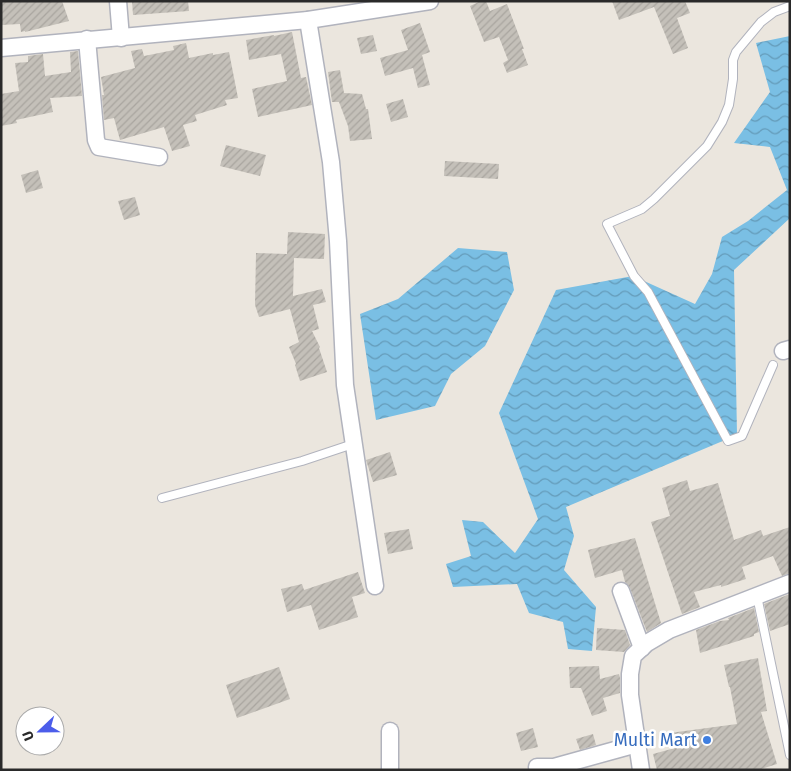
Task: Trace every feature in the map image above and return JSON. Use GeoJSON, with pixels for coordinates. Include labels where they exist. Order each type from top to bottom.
{"type":"FeatureCollection","features":[{"type":"Feature","properties":{"kind":"street"},"geometry":{"type":"LineString","coordinates":[[118,1],[121,38]]}},
{"type":"Feature","properties":{"kind":"street"},"geometry":{"type":"LineString","coordinates":[[1,48],[308,20],[346,8],[430,1]]}},
{"type":"Feature","properties":{"kind":"street"},"geometry":{"type":"LineString","coordinates":[[308,20],[331,162],[338,241],[345,385],[375,586]]}},
{"type":"Feature","properties":{"kind":"street"},"geometry":{"type":"LineString","coordinates":[[87,39],[97,144],[99,147],[159,157]]}},
{"type":"Feature","properties":{"kind":"street"},"geometry":{"type":"LineString","coordinates":[[641,770],[630,694],[630,674],[633,656],[647,642],[669,630],[790,583]]}},
{"type":"Feature","properties":{"kind":"street"},"geometry":{"type":"LineString","coordinates":[[621,591],[642,648]]}},
{"type":"Feature","properties":{"kind":"street"},"geometry":{"type":"LineString","coordinates":[[390,731],[390,770]]}},
{"type":"Feature","properties":{"kind":"street"},"geometry":{"type":"LineString","coordinates":[[537,767],[554,766],[637,744]]}},
{"type":"Feature","properties":{"kind":"lane"},"geometry":{"type":"LineString","coordinates":[[773,365],[742,436],[728,441],[648,292],[634,276],[607,224],[642,209],[707,146],[722,122],[729,105],[733,79],[733,60],[736,52],[761,22],[774,12],[790,6]]}},
{"type":"Feature","properties":{"kind":"lane"},"geometry":{"type":"LineString","coordinates":[[162,498],[302,461],[354,444]]}},
{"type":"Feature","properties":{"kind":"lane"},"geometry":{"type":"LineString","coordinates":[[757,596],[790,755]]}},
{"type":"Feature","properties":{"kind":"water"},"geometry":{"type":"Polygon","coordinates":[[[790,36],[790,218],[734,270],[737,435],[566,507],[574,536],[564,570],[596,607],[592,651],[568,649],[563,622],[529,613],[517,584],[453,587],[446,564],[471,556],[462,520],[483,522],[515,553],[538,519],[499,413],[556,290],[633,276],[695,304],[712,274],[722,237],[748,221],[787,190],[770,147],[734,143],[770,92],[756,43],[790,36]]]}},
{"type":"Feature","properties":{"kind":"water"},"geometry":{"type":"Polygon","coordinates":[[[458,248],[507,252],[514,290],[485,346],[451,374],[435,406],[376,420],[360,314],[398,299],[458,248]]]}},
{"type":"Feature","properties":{"kind":"building"},"geometry":{"type":"Polygon","coordinates":[[[1,1],[62,1],[69,21],[21,32],[20,24],[1,25],[1,1]]]}},
{"type":"Feature","properties":{"kind":"building"},"geometry":{"type":"Polygon","coordinates":[[[132,1],[188,1],[189,11],[133,15],[132,1]]]}},
{"type":"Feature","properties":{"kind":"building"},"geometry":{"type":"Polygon","coordinates":[[[486,1],[490,11],[507,4],[528,65],[507,73],[503,63],[508,60],[499,37],[484,42],[470,6],[486,1]]]}},
{"type":"Feature","properties":{"kind":"building"},"geometry":{"type":"Polygon","coordinates":[[[612,1],[685,1],[690,13],[677,18],[688,48],[673,54],[654,7],[619,20],[612,1]]]}},
{"type":"Feature","properties":{"kind":"building"},"geometry":{"type":"Polygon","coordinates":[[[420,23],[430,52],[422,55],[430,85],[418,88],[413,68],[385,76],[380,58],[408,50],[401,30],[420,23]]]}},
{"type":"Feature","properties":{"kind":"building"},"geometry":{"type":"Polygon","coordinates":[[[292,32],[301,78],[306,77],[312,105],[258,117],[252,89],[287,81],[281,54],[249,60],[246,40],[292,32]]]}},
{"type":"Feature","properties":{"kind":"building"},"geometry":{"type":"Polygon","coordinates":[[[373,35],[377,51],[361,54],[357,38],[373,35]]]}},
{"type":"Feature","properties":{"kind":"building"},"geometry":{"type":"Polygon","coordinates":[[[186,43],[189,58],[229,52],[238,98],[225,100],[227,105],[195,115],[197,121],[183,125],[190,146],[172,151],[164,127],[120,140],[114,118],[104,120],[102,95],[104,95],[101,77],[135,68],[131,51],[142,49],[144,56],[174,50],[173,46],[186,43]]]}},
{"type":"Feature","properties":{"kind":"building"},"geometry":{"type":"Polygon","coordinates":[[[78,51],[82,96],[50,98],[53,112],[16,120],[17,123],[1,126],[1,94],[19,91],[15,63],[28,62],[28,56],[43,54],[45,76],[71,72],[70,52],[78,51]]]}},
{"type":"Feature","properties":{"kind":"building"},"geometry":{"type":"Polygon","coordinates":[[[340,70],[344,93],[362,94],[366,109],[368,109],[372,139],[350,141],[348,126],[339,102],[332,102],[328,72],[340,70]]]}},
{"type":"Feature","properties":{"kind":"building"},"geometry":{"type":"Polygon","coordinates":[[[403,99],[408,117],[391,122],[386,104],[403,99]]]}},
{"type":"Feature","properties":{"kind":"building"},"geometry":{"type":"Polygon","coordinates":[[[226,145],[266,155],[260,176],[220,166],[226,145]]]}},
{"type":"Feature","properties":{"kind":"building"},"geometry":{"type":"Polygon","coordinates":[[[445,161],[499,164],[498,179],[444,176],[445,161]]]}},
{"type":"Feature","properties":{"kind":"building"},"geometry":{"type":"Polygon","coordinates":[[[38,170],[43,188],[26,193],[21,175],[38,170]]]}},
{"type":"Feature","properties":{"kind":"building"},"geometry":{"type":"Polygon","coordinates":[[[135,197],[140,215],[124,220],[118,201],[135,197]]]}},
{"type":"Feature","properties":{"kind":"building"},"geometry":{"type":"Polygon","coordinates":[[[288,232],[325,234],[324,259],[294,258],[293,296],[322,289],[326,302],[313,305],[319,329],[312,331],[320,347],[327,372],[300,381],[289,347],[299,342],[290,309],[259,317],[255,305],[256,253],[287,254],[288,232]]]}},
{"type":"Feature","properties":{"kind":"building"},"geometry":{"type":"Polygon","coordinates":[[[390,452],[397,475],[373,482],[366,460],[390,452]]]}},
{"type":"Feature","properties":{"kind":"building"},"geometry":{"type":"Polygon","coordinates":[[[687,480],[690,491],[718,483],[734,540],[761,530],[763,536],[790,527],[790,573],[782,576],[773,556],[742,567],[746,579],[721,587],[721,585],[694,592],[700,607],[682,614],[651,522],[670,516],[662,488],[687,480]]]}},
{"type":"Feature","properties":{"kind":"building"},"geometry":{"type":"Polygon","coordinates":[[[409,529],[413,549],[388,554],[384,533],[409,529]]]}},
{"type":"Feature","properties":{"kind":"building"},"geometry":{"type":"Polygon","coordinates":[[[635,538],[661,623],[647,632],[630,588],[625,582],[622,570],[595,578],[588,550],[635,538]]]}},
{"type":"Feature","properties":{"kind":"building"},"geometry":{"type":"Polygon","coordinates":[[[358,572],[365,593],[352,597],[358,617],[319,630],[311,605],[287,612],[281,589],[302,584],[304,590],[358,572]]]}},
{"type":"Feature","properties":{"kind":"building"},"geometry":{"type":"Polygon","coordinates":[[[790,594],[790,624],[770,631],[764,604],[790,594]]]}},
{"type":"Feature","properties":{"kind":"building"},"geometry":{"type":"Polygon","coordinates":[[[754,608],[759,632],[754,634],[754,636],[700,653],[696,630],[720,621],[729,620],[728,618],[754,608]]]}},
{"type":"Feature","properties":{"kind":"building"},"geometry":{"type":"Polygon","coordinates":[[[597,628],[625,630],[630,645],[624,652],[596,650],[597,628]]]}},
{"type":"Feature","properties":{"kind":"building"},"geometry":{"type":"Polygon","coordinates":[[[758,658],[767,711],[761,712],[777,764],[758,770],[657,770],[653,754],[675,748],[670,733],[737,724],[724,665],[758,658]]]}},
{"type":"Feature","properties":{"kind":"building"},"geometry":{"type":"Polygon","coordinates":[[[599,666],[600,679],[619,674],[620,693],[603,698],[607,711],[592,716],[581,688],[570,688],[569,667],[599,666]]]}},
{"type":"Feature","properties":{"kind":"building"},"geometry":{"type":"Polygon","coordinates":[[[279,667],[290,699],[237,718],[226,685],[279,667]]]}},
{"type":"Feature","properties":{"kind":"building"},"geometry":{"type":"Polygon","coordinates":[[[533,728],[538,747],[521,751],[516,733],[533,728]]]}},
{"type":"Feature","properties":{"kind":"building"},"geometry":{"type":"Polygon","coordinates":[[[593,734],[596,745],[580,750],[576,739],[593,734]]]}},
{"type":"Feature","properties":{"kind":"place","name":"Multi Mart"},"geometry":{"type":"Point","coordinates":[707,740]}}]}
